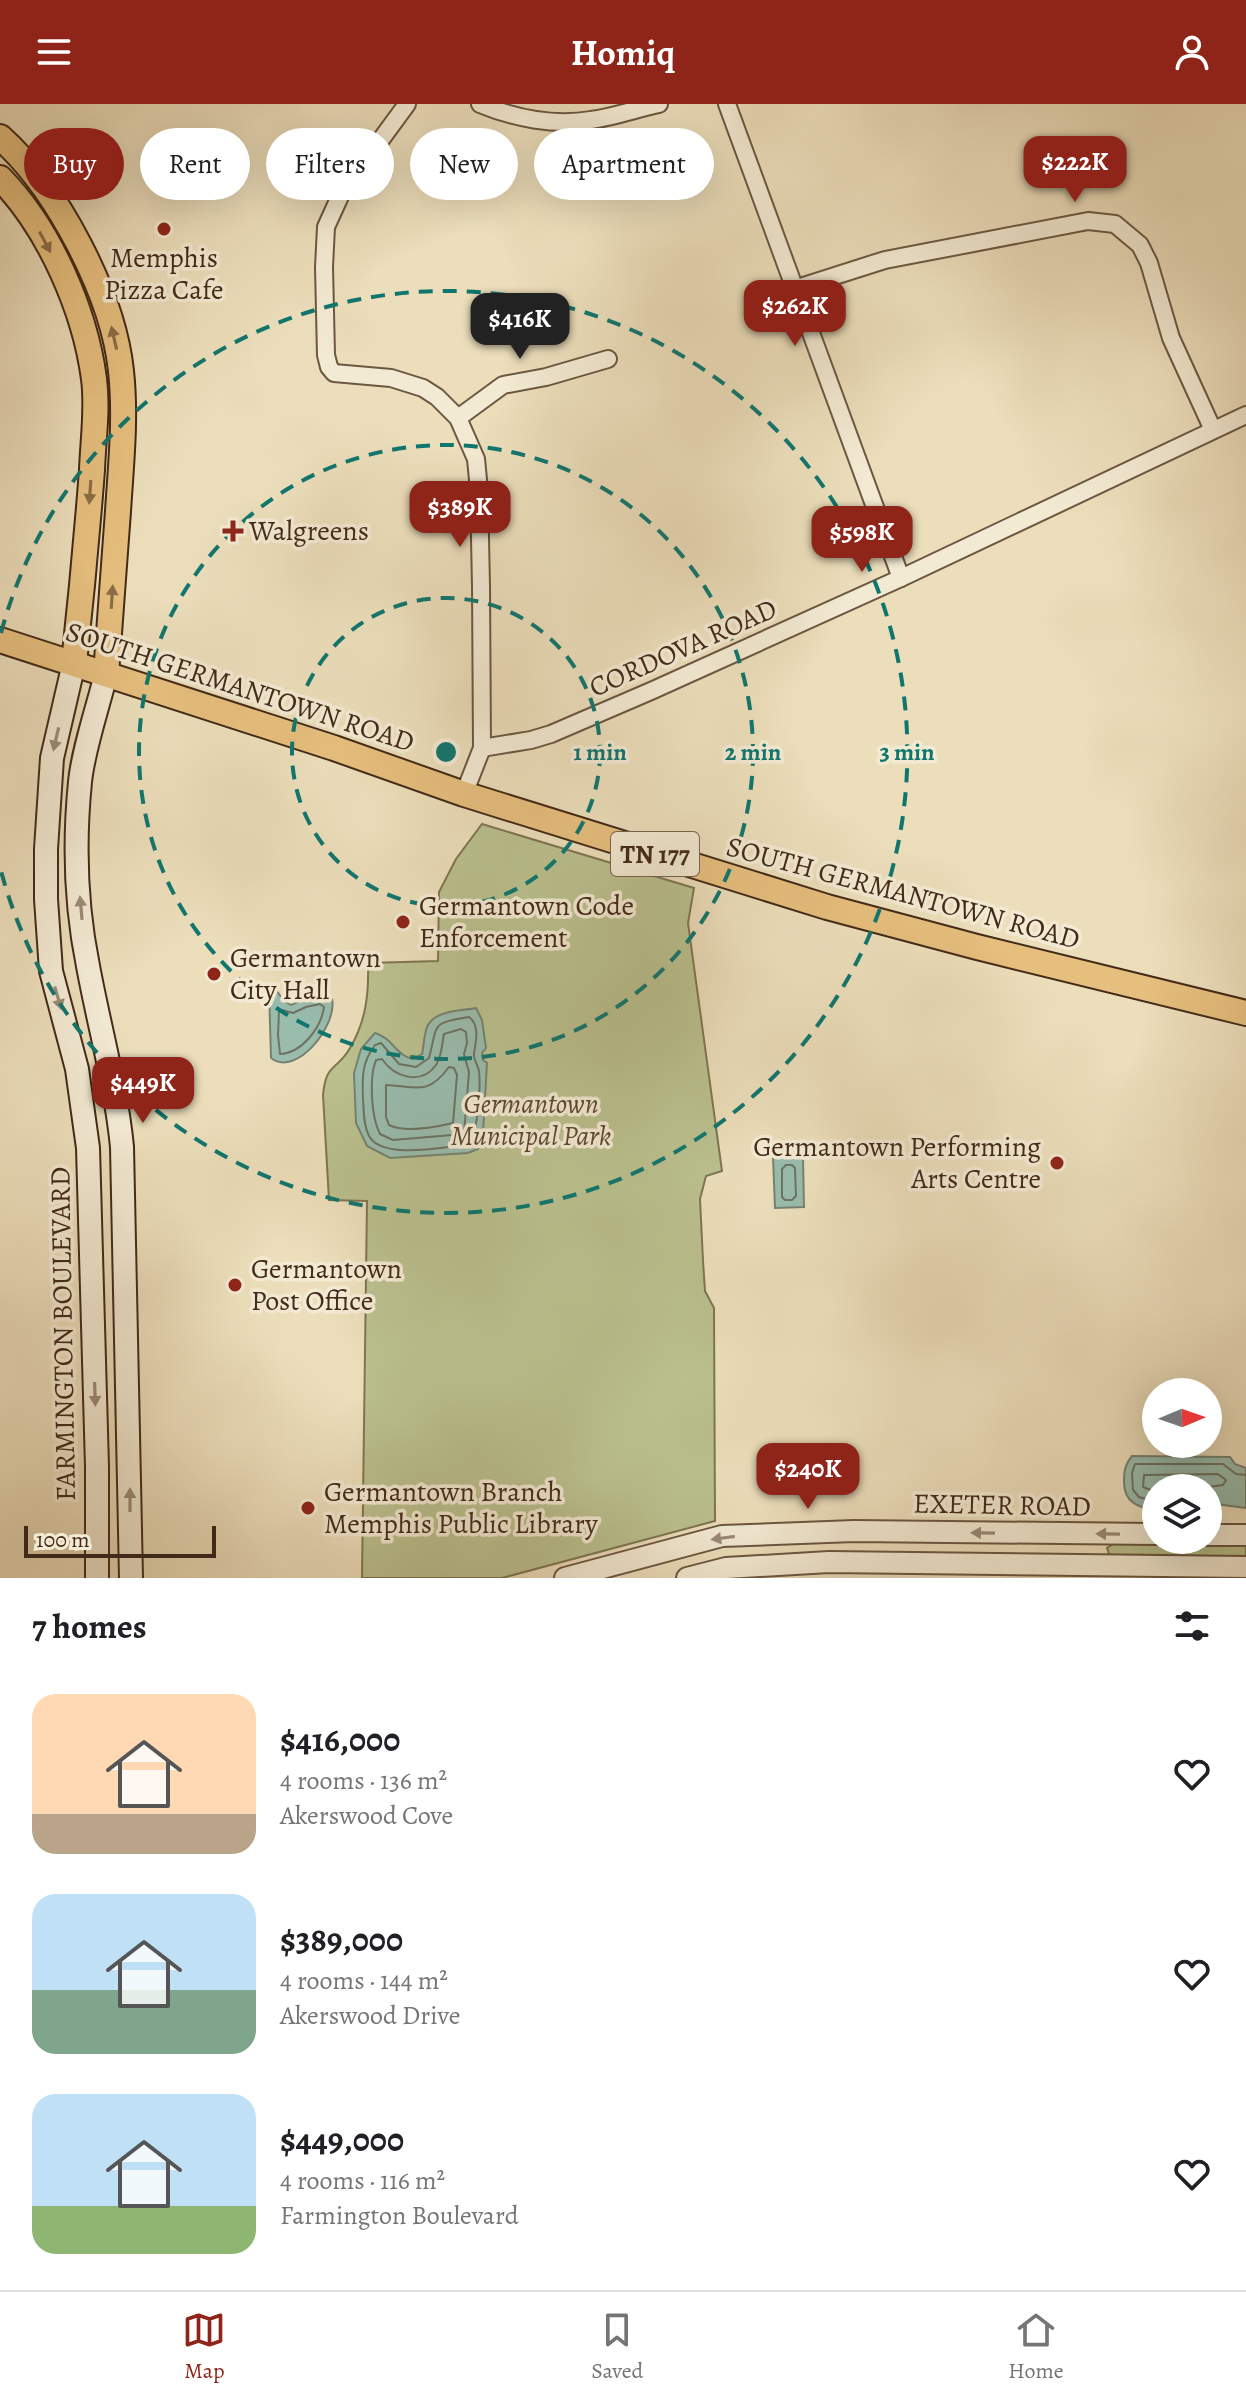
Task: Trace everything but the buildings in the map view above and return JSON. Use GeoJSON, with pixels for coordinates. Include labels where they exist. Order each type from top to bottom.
{"type":"FeatureCollection","features":[{"type":"Feature","properties":{"kind":"main road"},"geometry":{"type":"LineString","coordinates":[[0,137],[57,205],[75,237],[112,327],[121,367],[122,453],[106,674]]}},
{"type":"Feature","properties":{"kind":"main road"},"geometry":{"type":"LineString","coordinates":[[0,178],[32,217],[70,288],[94,381],[95,427],[74,663]]}},
{"type":"Feature","properties":{"kind":"main road","name":"SOUTH GERMANTOWN ROAD"},"geometry":{"type":"LineString","coordinates":[[0,640],[334,748],[464,794],[827,907],[1246,1013]]}},
{"type":"Feature","properties":{"kind":"main road","name":"FARMINGTON BOULEVARD"},"geometry":{"type":"LineString","coordinates":[[74,663],[52,758],[46,849],[51,971],[83,1104],[105,1147],[124,1213],[131,1578]]}},
{"type":"Feature","properties":{"kind":"main road","name":"FARMINGTON BOULEVARD"},"geometry":{"type":"LineString","coordinates":[[97,1578],[92,1299],[113,1076],[87,964],[77,828],[80,778],[106,674]]}},
{"type":"Feature","properties":{"kind":"main road"},"geometry":{"type":"LineString","coordinates":[[92,1299],[104,1225],[124,1213]]}},
{"type":"Feature","properties":{"kind":"main road"},"geometry":{"type":"LineString","coordinates":[[94,1348],[127,1347]]}},
{"type":"Feature","properties":{"kind":"street"},"geometry":{"type":"LineString","coordinates":[[407,104],[341,194],[326,227],[326,355],[334,373],[391,378],[408,382],[437,397],[458,418],[476,459],[482,748],[464,794]]}},
{"type":"Feature","properties":{"kind":"street"},"geometry":{"type":"LineString","coordinates":[[480,104],[503,113],[549,122],[590,121],[659,104]]}},
{"type":"Feature","properties":{"kind":"street"},"geometry":{"type":"LineString","coordinates":[[727,104],[901,578]]}},
{"type":"Feature","properties":{"kind":"street"},"geometry":{"type":"LineString","coordinates":[[794,289],[885,260],[1088,221],[1115,224],[1140,245],[1149,263],[1171,338],[1213,430]]}},
{"type":"Feature","properties":{"kind":"street"},"geometry":{"type":"LineString","coordinates":[[458,418],[503,385],[546,377],[608,359]]}},
{"type":"Feature","properties":{"kind":"street","name":"CORDOVA ROAD"},"geometry":{"type":"LineString","coordinates":[[482,748],[551,734],[901,578],[1246,415]]}},
{"type":"Feature","properties":{"kind":"street","name":"EXETER ROAD"},"geometry":{"type":"LineString","coordinates":[[565,1578],[722,1536],[854,1531],[1142,1534]]}},
{"type":"Feature","properties":{"kind":"street"},"geometry":{"type":"LineString","coordinates":[[1222,1535],[1246,1535]]}},
{"type":"Feature","properties":{"kind":"street","name":"EXETER ROAD"},"geometry":{"type":"LineString","coordinates":[[687,1578],[726,1568],[829,1562],[1246,1567]]}},
{"type":"Feature","properties":{"kind":"green space","name":"Germantown Municipal Park"},"geometry":{"type":"Polygon","coordinates":[[[482,824],[694,888],[688,923],[722,1171],[706,1176],[700,1199],[705,1291],[714,1308],[715,1521],[502,1578],[362,1578],[367,1201],[329,1200],[324,1084],[360,1028],[367,996],[368,963],[438,961],[439,892],[456,859],[482,824]]]}},
{"type":"Feature","properties":{"kind":"green space"},"geometry":{"type":"Polygon","coordinates":[[[1113,1544],[1142,1544],[1142,1554],[1222,1554],[1222,1544],[1246,1544],[1246,1558],[1110,1557],[1107,1548],[1113,1544]]]}},
{"type":"Feature","properties":{"kind":"water"},"geometry":{"type":"Polygon","coordinates":[[[269,989],[276,990],[291,1005],[316,996],[332,999],[329,1022],[322,1034],[303,1055],[292,1061],[281,1062],[271,1058],[269,989]]]}},
{"type":"Feature","properties":{"kind":"water"},"geometry":{"type":"Polygon","coordinates":[[[476,1008],[482,1020],[486,1048],[482,1053],[487,1063],[483,1133],[478,1149],[468,1153],[390,1158],[367,1146],[356,1123],[354,1073],[361,1049],[375,1033],[413,1059],[422,1054],[430,1021],[448,1012],[476,1008]]]}},
{"type":"Feature","properties":{"kind":"water"},"geometry":{"type":"Polygon","coordinates":[[[773,1157],[803,1157],[804,1207],[775,1208],[773,1157]]]}},
{"type":"Feature","properties":{"kind":"water"},"geometry":{"type":"Polygon","coordinates":[[[1132,1456],[1230,1457],[1235,1464],[1246,1468],[1246,1508],[1222,1505],[1222,1474],[1142,1474],[1142,1508],[1126,1495],[1124,1478],[1132,1456]]]}},
{"type":"Feature","properties":{"kind":"place","name":"Memphis Pizza Cafe"},"geometry":{"type":"Point","coordinates":[164,229]}},
{"type":"Feature","properties":{"kind":"place","name":"Walgreens"},"geometry":{"type":"Point","coordinates":[233,531]}},
{"type":"Feature","properties":{"kind":"place","name":"Germantown Code Enforcement"},"geometry":{"type":"Point","coordinates":[403,922]}},
{"type":"Feature","properties":{"kind":"place","name":"Germantown City Hall"},"geometry":{"type":"Point","coordinates":[214,974]}},
{"type":"Feature","properties":{"kind":"place","name":"Germantown Performing Arts Centre"},"geometry":{"type":"Point","coordinates":[1057,1163]}},
{"type":"Feature","properties":{"kind":"place","name":"Germantown Post Office"},"geometry":{"type":"Point","coordinates":[235,1285]}},
{"type":"Feature","properties":{"kind":"place","name":"Germantown Branch Memphis Public Library"},"geometry":{"type":"Point","coordinates":[308,1508]}}]}
